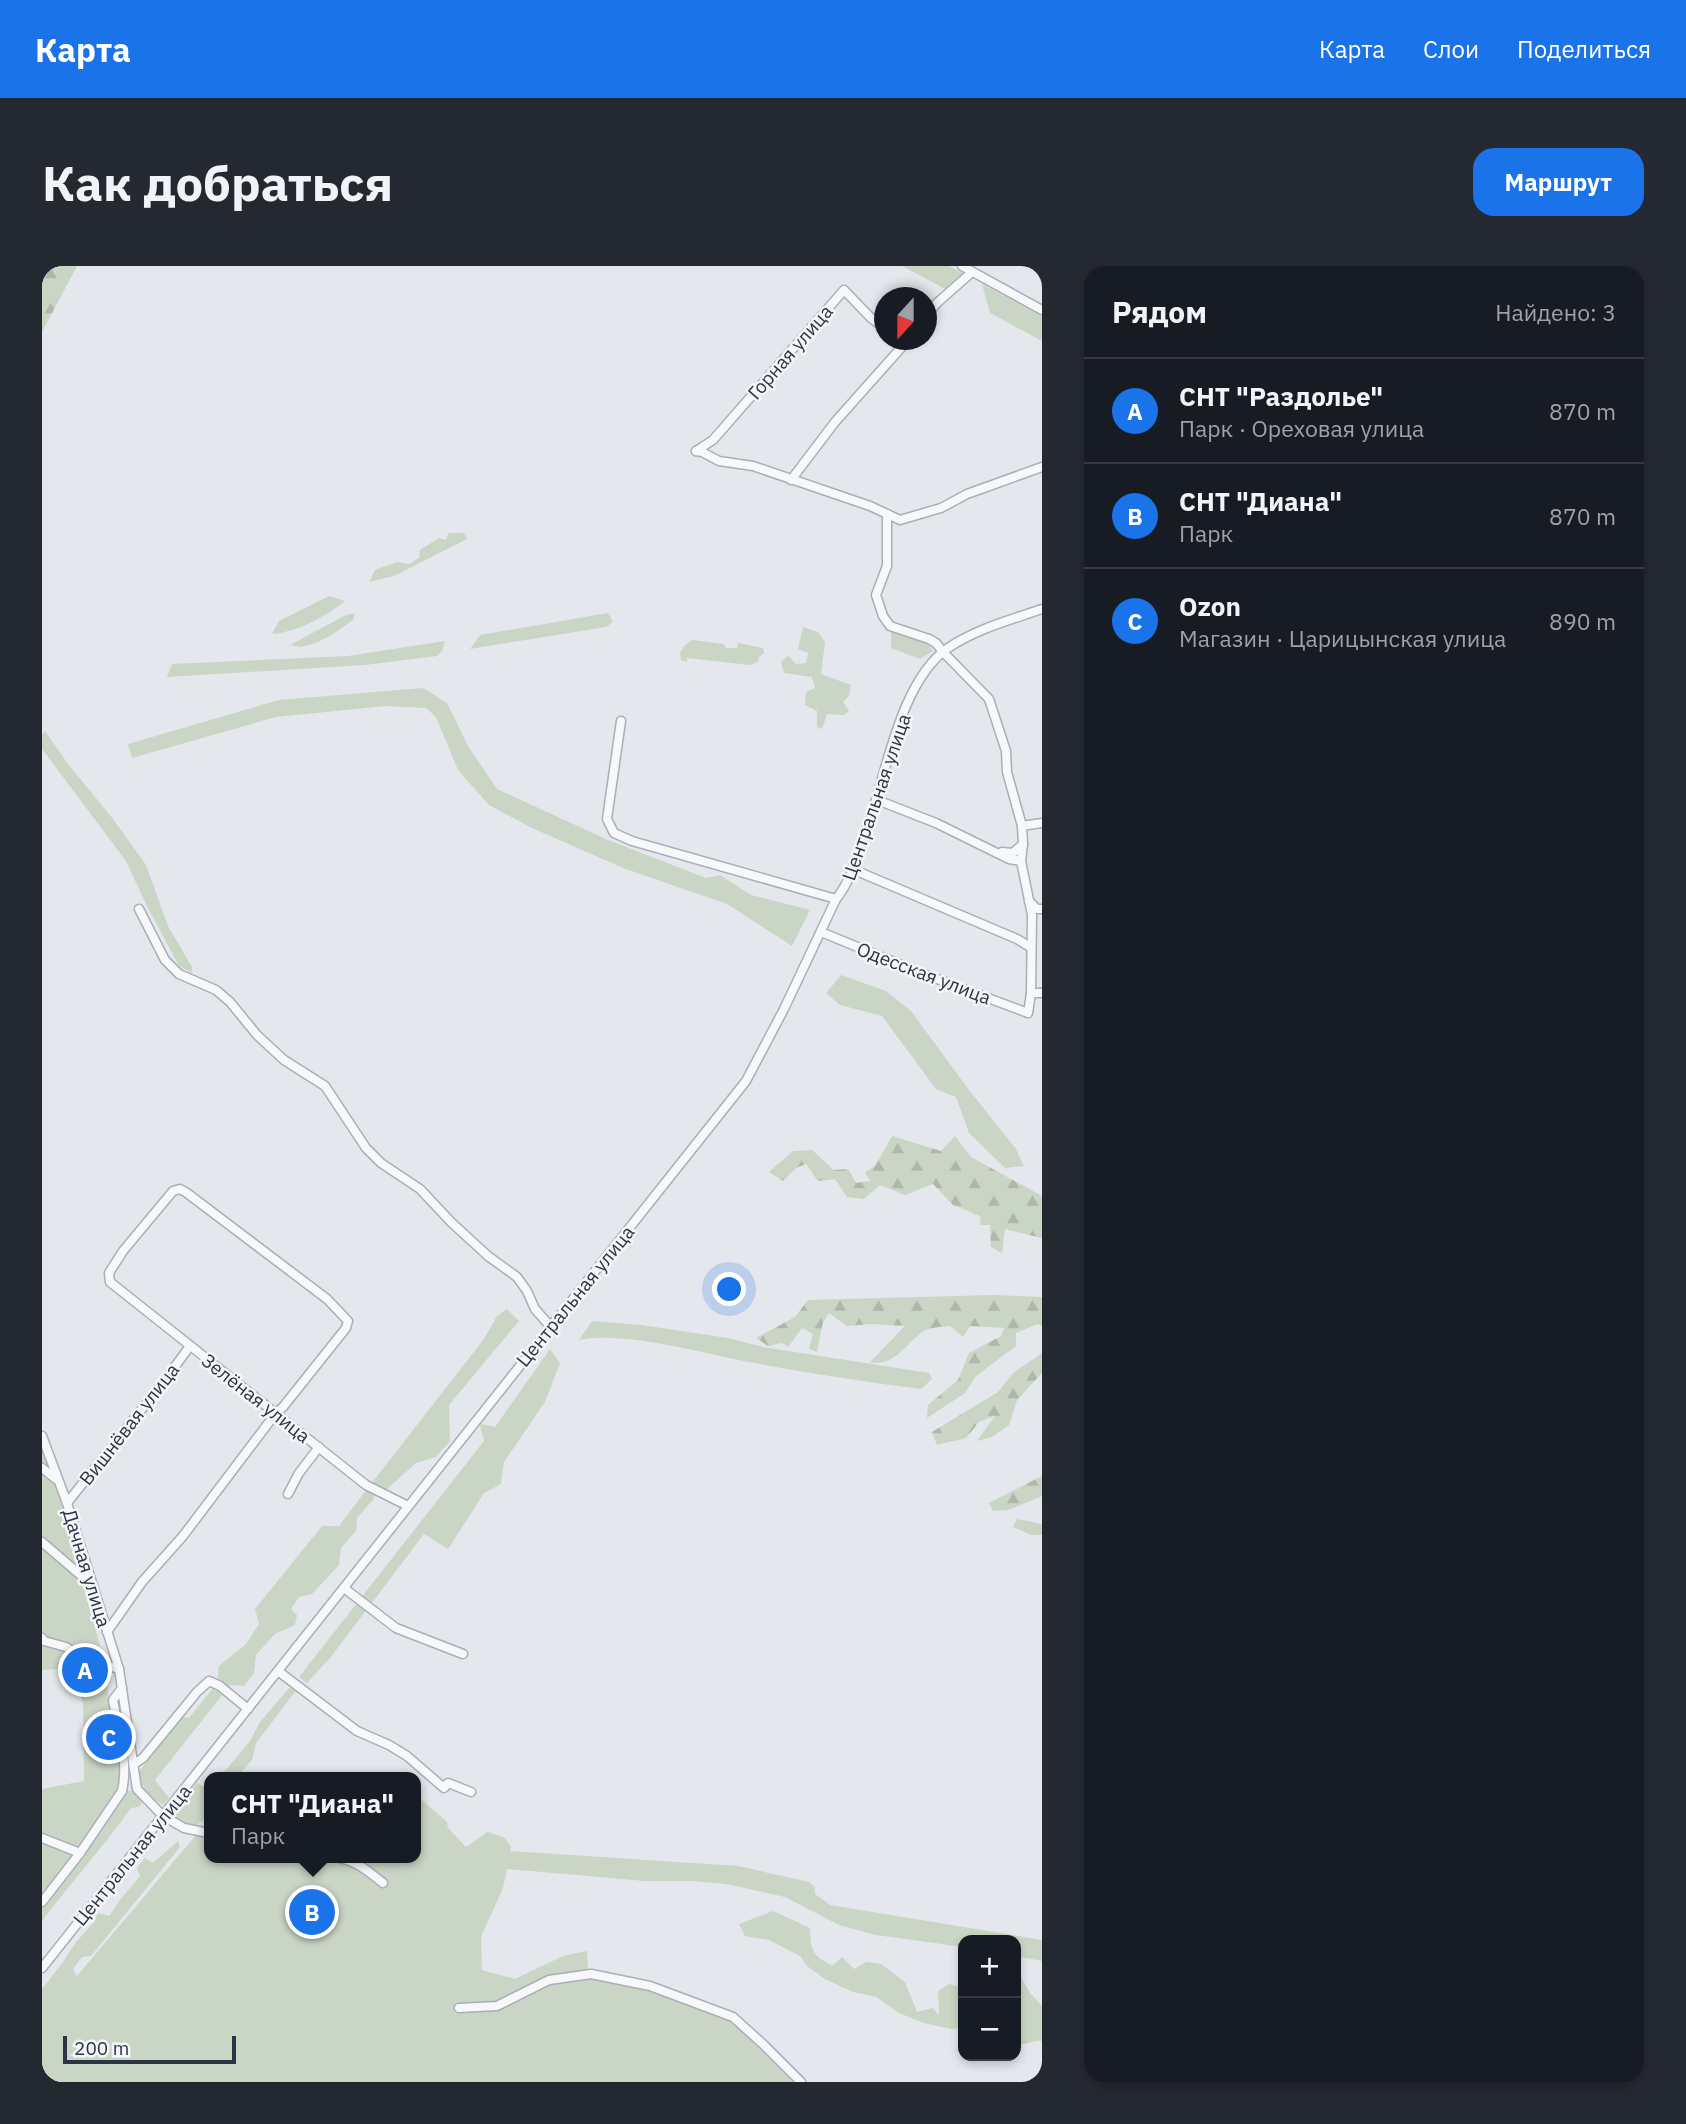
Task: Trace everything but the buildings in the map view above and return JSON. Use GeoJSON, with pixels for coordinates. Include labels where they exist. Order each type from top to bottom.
{"type":"FeatureCollection","features":[{"type":"Feature","properties":{"kind":"street"},"geometry":{"type":"LineString","coordinates":[[962,266],[1042,310]]}},
{"type":"Feature","properties":{"kind":"street"},"geometry":{"type":"LineString","coordinates":[[937,303],[972,272]]}},
{"type":"Feature","properties":{"kind":"street","name":"Горная улица"},"geometry":{"type":"LineString","coordinates":[[791,481],[753,466],[719,461],[696,451],[713,440],[844,290],[874,320]]}},
{"type":"Feature","properties":{"kind":"street"},"geometry":{"type":"LineString","coordinates":[[896,350],[835,422],[791,481],[870,506],[900,520],[942,508],[967,494],[1042,467]]}},
{"type":"Feature","properties":{"kind":"street"},"geometry":{"type":"LineString","coordinates":[[887,514],[887,566],[876,595],[883,617],[890,626],[936,643],[989,699],[1006,751],[1007,772],[1022,826],[1021,861],[1032,915],[1031,993],[1042,993]]}},
{"type":"Feature","properties":{"kind":"street","name":"Центральная улица"},"geometry":{"type":"LineString","coordinates":[[42,1968],[746,1081],[784,1009],[836,899],[846,886],[877,800],[892,742],[912,695],[925,673],[943,652],[982,630],[1042,609]]}},
{"type":"Feature","properties":{"kind":"street"},"geometry":{"type":"LineString","coordinates":[[621,721],[607,819],[614,833],[632,841],[836,899]]}},
{"type":"Feature","properties":{"kind":"street"},"geometry":{"type":"LineString","coordinates":[[877,800],[936,823],[1009,859],[1021,861]]}},
{"type":"Feature","properties":{"kind":"street"},"geometry":{"type":"LineString","coordinates":[[1022,826],[1042,823]]}},
{"type":"Feature","properties":{"kind":"street"},"geometry":{"type":"LineString","coordinates":[[999,852],[1013,853],[1023,844]]}},
{"type":"Feature","properties":{"kind":"street"},"geometry":{"type":"LineString","coordinates":[[852,869],[1017,939],[1030,947]]}},
{"type":"Feature","properties":{"kind":"street"},"geometry":{"type":"LineString","coordinates":[[1027,898],[1037,909],[1042,909]]}},
{"type":"Feature","properties":{"kind":"street"},"geometry":{"type":"LineString","coordinates":[[139,909],[165,960],[179,974],[216,990],[284,1060],[325,1086],[366,1148],[381,1163],[420,1189],[488,1256],[517,1277],[535,1309],[550,1326]]}},
{"type":"Feature","properties":{"kind":"street","name":"Одесская улица"},"geometry":{"type":"LineString","coordinates":[[821,932],[1028,1013],[1031,993]]}},
{"type":"Feature","properties":{"kind":"street","name":"Зелёная улица"},"geometry":{"type":"LineString","coordinates":[[276,1413],[346,1328],[348,1321],[327,1299],[180,1189],[173,1191],[123,1251],[109,1273],[110,1282],[366,1485],[408,1506]]}},
{"type":"Feature","properties":{"kind":"street","name":"Вишнёвая улица"},"geometry":{"type":"LineString","coordinates":[[67,1503],[190,1346]]}},
{"type":"Feature","properties":{"kind":"street"},"geometry":{"type":"LineString","coordinates":[[107,1632],[142,1581],[183,1536],[276,1413]]}},
{"type":"Feature","properties":{"kind":"street","name":"Дачная улица"},"geometry":{"type":"LineString","coordinates":[[42,1436],[67,1503],[118,1669],[138,1789],[163,1816]]}},
{"type":"Feature","properties":{"kind":"street"},"geometry":{"type":"LineString","coordinates":[[288,1494],[299,1473],[319,1447]]}},
{"type":"Feature","properties":{"kind":"street"},"geometry":{"type":"LineString","coordinates":[[42,1468],[58,1481]]}},
{"type":"Feature","properties":{"kind":"street"},"geometry":{"type":"LineString","coordinates":[[42,1542],[93,1587]]}},
{"type":"Feature","properties":{"kind":"street"},"geometry":{"type":"LineString","coordinates":[[344,1588],[396,1628],[463,1654]]}},
{"type":"Feature","properties":{"kind":"street"},"geometry":{"type":"LineString","coordinates":[[43,1640],[66,1647],[85,1659],[118,1669]]}},
{"type":"Feature","properties":{"kind":"street"},"geometry":{"type":"LineString","coordinates":[[278,1671],[357,1731],[407,1756],[444,1788],[449,1783],[471,1792]]}},
{"type":"Feature","properties":{"kind":"street"},"geometry":{"type":"LineString","coordinates":[[134,1764],[143,1758],[209,1681],[220,1686],[248,1709]]}},
{"type":"Feature","properties":{"kind":"street"},"geometry":{"type":"LineString","coordinates":[[42,1902],[80,1853],[122,1791],[123,1759],[113,1700],[122,1688]]}},
{"type":"Feature","properties":{"kind":"street"},"geometry":{"type":"LineString","coordinates":[[163,1816],[184,1828],[204,1832]]}},
{"type":"Feature","properties":{"kind":"street"},"geometry":{"type":"LineString","coordinates":[[42,1838],[80,1853]]}},
{"type":"Feature","properties":{"kind":"street"},"geometry":{"type":"LineString","coordinates":[[355,1863],[383,1883]]}},
{"type":"Feature","properties":{"kind":"street"},"geometry":{"type":"LineString","coordinates":[[459,2008],[498,2006],[549,1980],[591,1973],[650,1986],[733,2017],[801,2082]]}},
{"type":"Feature","properties":{"kind":"green space"},"geometry":{"type":"Polygon","coordinates":[[[42,266],[77,266],[42,332],[42,266]]]}},
{"type":"Feature","properties":{"kind":"green space"},"geometry":{"type":"Polygon","coordinates":[[[902,266],[949,266],[966,275],[947,290],[902,266]]]}},
{"type":"Feature","properties":{"kind":"green space"},"geometry":{"type":"Polygon","coordinates":[[[982,284],[1042,316],[1042,341],[990,313],[982,284]]]}},
{"type":"Feature","properties":{"kind":"green space"},"geometry":{"type":"Polygon","coordinates":[[[449,533],[464,533],[467,539],[394,576],[369,582],[375,570],[397,562],[409,564],[419,558],[420,550],[439,538],[446,540],[449,533]]]}},
{"type":"Feature","properties":{"kind":"green space"},"geometry":{"type":"Polygon","coordinates":[[[329,596],[345,601],[310,623],[272,634],[279,621],[329,596]]]}},
{"type":"Feature","properties":{"kind":"green space"},"geometry":{"type":"Polygon","coordinates":[[[355,613],[353,620],[315,643],[306,646],[290,645],[346,615],[355,613]]]}},
{"type":"Feature","properties":{"kind":"green space"},"geometry":{"type":"Polygon","coordinates":[[[608,613],[613,622],[606,627],[470,649],[480,635],[608,613]]]}},
{"type":"Feature","properties":{"kind":"green space"},"geometry":{"type":"Polygon","coordinates":[[[803,627],[818,632],[825,642],[821,674],[851,685],[849,696],[843,702],[849,711],[844,715],[827,714],[822,729],[817,727],[817,711],[805,705],[806,692],[815,688],[812,677],[784,673],[781,662],[788,656],[796,664],[806,663],[808,653],[798,649],[803,627]]]}},
{"type":"Feature","properties":{"kind":"green space"},"geometry":{"type":"Polygon","coordinates":[[[891,630],[928,644],[933,651],[920,659],[891,648],[891,630]]]}},
{"type":"Feature","properties":{"kind":"green space"},"geometry":{"type":"Polygon","coordinates":[[[692,640],[724,644],[726,648],[737,648],[738,643],[763,648],[764,653],[758,662],[750,665],[687,658],[687,662],[681,660],[680,653],[692,640]]]}},
{"type":"Feature","properties":{"kind":"green space"},"geometry":{"type":"Polygon","coordinates":[[[445,641],[437,656],[365,665],[167,677],[172,664],[348,656],[445,641]]]}},
{"type":"Feature","properties":{"kind":"green space"},"geometry":{"type":"Polygon","coordinates":[[[423,688],[447,703],[468,746],[497,789],[608,840],[706,878],[720,875],[751,895],[810,910],[792,946],[727,904],[623,868],[532,828],[489,805],[458,770],[436,717],[426,708],[386,706],[276,717],[132,758],[128,744],[279,700],[423,688]]]}},
{"type":"Feature","properties":{"kind":"green space"},"geometry":{"type":"Polygon","coordinates":[[[45,731],[146,865],[168,926],[192,967],[192,973],[179,966],[126,861],[42,749],[42,735],[45,731]]]}},
{"type":"Feature","properties":{"kind":"green space"},"geometry":{"type":"Polygon","coordinates":[[[841,975],[886,991],[911,1011],[1016,1149],[1024,1166],[1005,1168],[969,1133],[956,1097],[936,1089],[882,1016],[840,1005],[826,993],[841,975]]]}},
{"type":"Feature","properties":{"kind":"green space"},"geometry":{"type":"Polygon","coordinates":[[[892,1136],[941,1151],[955,1136],[971,1157],[1042,1196],[1042,1238],[1005,1229],[1002,1253],[991,1247],[990,1225],[981,1225],[980,1216],[953,1205],[933,1184],[905,1195],[880,1185],[864,1199],[847,1197],[835,1179],[818,1181],[806,1164],[796,1168],[783,1181],[769,1172],[793,1151],[812,1150],[834,1170],[848,1169],[856,1183],[870,1181],[865,1172],[875,1166],[892,1136]]]}},
{"type":"Feature","properties":{"kind":"green space"},"geometry":{"type":"Polygon","coordinates":[[[993,1295],[1042,1297],[1042,1326],[1038,1324],[1016,1333],[1016,1346],[976,1376],[965,1393],[927,1418],[928,1405],[958,1380],[969,1353],[1001,1336],[1004,1328],[970,1326],[963,1337],[950,1326],[928,1329],[893,1358],[878,1363],[870,1362],[905,1326],[847,1326],[829,1313],[823,1322],[817,1352],[809,1349],[813,1334],[802,1328],[788,1347],[782,1343],[768,1346],[756,1338],[795,1317],[808,1300],[993,1295]]]}},
{"type":"Feature","properties":{"kind":"green space"},"geometry":{"type":"Polygon","coordinates":[[[507,1309],[519,1321],[449,1405],[450,1441],[436,1457],[416,1463],[385,1491],[371,1484],[484,1339],[497,1316],[507,1309]]]}},
{"type":"Feature","properties":{"kind":"green space"},"geometry":{"type":"Polygon","coordinates":[[[592,1321],[641,1325],[728,1338],[763,1347],[929,1373],[932,1379],[921,1389],[784,1368],[637,1340],[579,1340],[592,1321]]]}},
{"type":"Feature","properties":{"kind":"green space"},"geometry":{"type":"Polygon","coordinates":[[[550,1349],[560,1363],[545,1402],[504,1462],[501,1484],[484,1493],[448,1549],[424,1534],[330,1658],[307,1683],[299,1677],[484,1441],[480,1426],[482,1424],[495,1427],[550,1349]]]}},
{"type":"Feature","properties":{"kind":"green space"},"geometry":{"type":"Polygon","coordinates":[[[1042,1353],[1042,1373],[1017,1400],[1009,1425],[992,1437],[977,1441],[995,1416],[979,1422],[966,1438],[937,1445],[932,1432],[998,1392],[1013,1373],[1042,1353]]]}},
{"type":"Feature","properties":{"kind":"green space"},"geometry":{"type":"Polygon","coordinates":[[[42,1442],[53,1473],[104,1661],[109,1701],[117,1732],[121,1784],[42,1898],[42,1789],[84,1781],[83,1703],[77,1682],[63,1669],[42,1670],[42,1442]]]}},
{"type":"Feature","properties":{"kind":"green space"},"geometry":{"type":"Polygon","coordinates":[[[1042,1476],[1042,1496],[1008,1510],[993,1511],[989,1503],[1042,1476]]]}},
{"type":"Feature","properties":{"kind":"green space"},"geometry":{"type":"Polygon","coordinates":[[[367,1489],[374,1493],[373,1500],[357,1518],[356,1531],[341,1548],[339,1565],[312,1594],[299,1597],[291,1609],[297,1615],[295,1625],[275,1634],[256,1655],[254,1673],[244,1686],[230,1685],[155,1780],[169,1798],[163,1805],[146,1791],[139,1771],[183,1717],[189,1718],[217,1683],[219,1666],[246,1644],[259,1624],[255,1609],[322,1526],[339,1526],[367,1489]]]}},
{"type":"Feature","properties":{"kind":"green space"},"geometry":{"type":"Polygon","coordinates":[[[1017,1519],[1042,1524],[1042,1535],[1031,1535],[1013,1527],[1017,1519]]]}},
{"type":"Feature","properties":{"kind":"green space"},"geometry":{"type":"Polygon","coordinates":[[[289,1688],[297,1689],[256,1743],[252,1760],[241,1772],[224,1772],[250,1741],[260,1722],[289,1688]]]}},
{"type":"Feature","properties":{"kind":"green space"},"geometry":{"type":"Polygon","coordinates":[[[197,1783],[204,1786],[203,1820],[191,1828],[176,1818],[176,1810],[197,1783]]]}},
{"type":"Feature","properties":{"kind":"green space"},"geometry":{"type":"Polygon","coordinates":[[[125,1790],[138,1792],[142,1803],[139,1807],[131,1808],[42,1921],[42,1902],[125,1790]]]}},
{"type":"Feature","properties":{"kind":"green space"},"geometry":{"type":"Polygon","coordinates":[[[421,1799],[447,1822],[448,1828],[466,1847],[487,1832],[504,1837],[511,1847],[510,1851],[738,1866],[809,1882],[815,1887],[815,1894],[830,1905],[1012,1935],[958,1935],[958,1946],[876,1935],[839,1925],[785,1897],[726,1884],[645,1881],[507,1869],[503,1888],[481,1937],[482,1970],[515,1979],[563,1956],[587,1951],[588,1971],[595,1970],[654,1984],[734,2013],[804,2082],[42,2082],[42,1989],[94,1922],[98,1913],[109,1916],[140,1876],[137,1868],[145,1858],[153,1863],[178,1841],[180,1847],[91,1956],[82,1957],[73,1969],[77,1976],[202,1828],[204,1863],[421,1863],[421,1799]]]}},
{"type":"Feature","properties":{"kind":"green space"},"geometry":{"type":"Polygon","coordinates":[[[773,1911],[810,1928],[814,1952],[820,1958],[832,1966],[842,1957],[854,1969],[866,1962],[881,1964],[905,1982],[917,2012],[933,2008],[939,2016],[938,1991],[949,1984],[958,1987],[958,2028],[951,2029],[924,2023],[899,2013],[876,1997],[853,1992],[825,1979],[807,1966],[800,1956],[769,1940],[745,1936],[739,1924],[773,1911]]]}},
{"type":"Feature","properties":{"kind":"green space"},"geometry":{"type":"Polygon","coordinates":[[[1021,1937],[1042,1940],[1042,1961],[1021,1957],[1021,1937]]]}},
{"type":"Feature","properties":{"kind":"green space"},"geometry":{"type":"Polygon","coordinates":[[[1021,1978],[1042,2006],[1042,2041],[1023,2044],[1021,1978]]]}},
{"type":"Feature","properties":{"kind":"place","name":"СНТ \"Раздолье\""},"geometry":{"type":"Point","coordinates":[85,1670]}},
{"type":"Feature","properties":{"kind":"place","name":"Ozon"},"geometry":{"type":"Point","coordinates":[109,1737]}},
{"type":"Feature","properties":{"kind":"place","name":"СНТ \"Диана\""},"geometry":{"type":"Point","coordinates":[312,1912]}}]}
